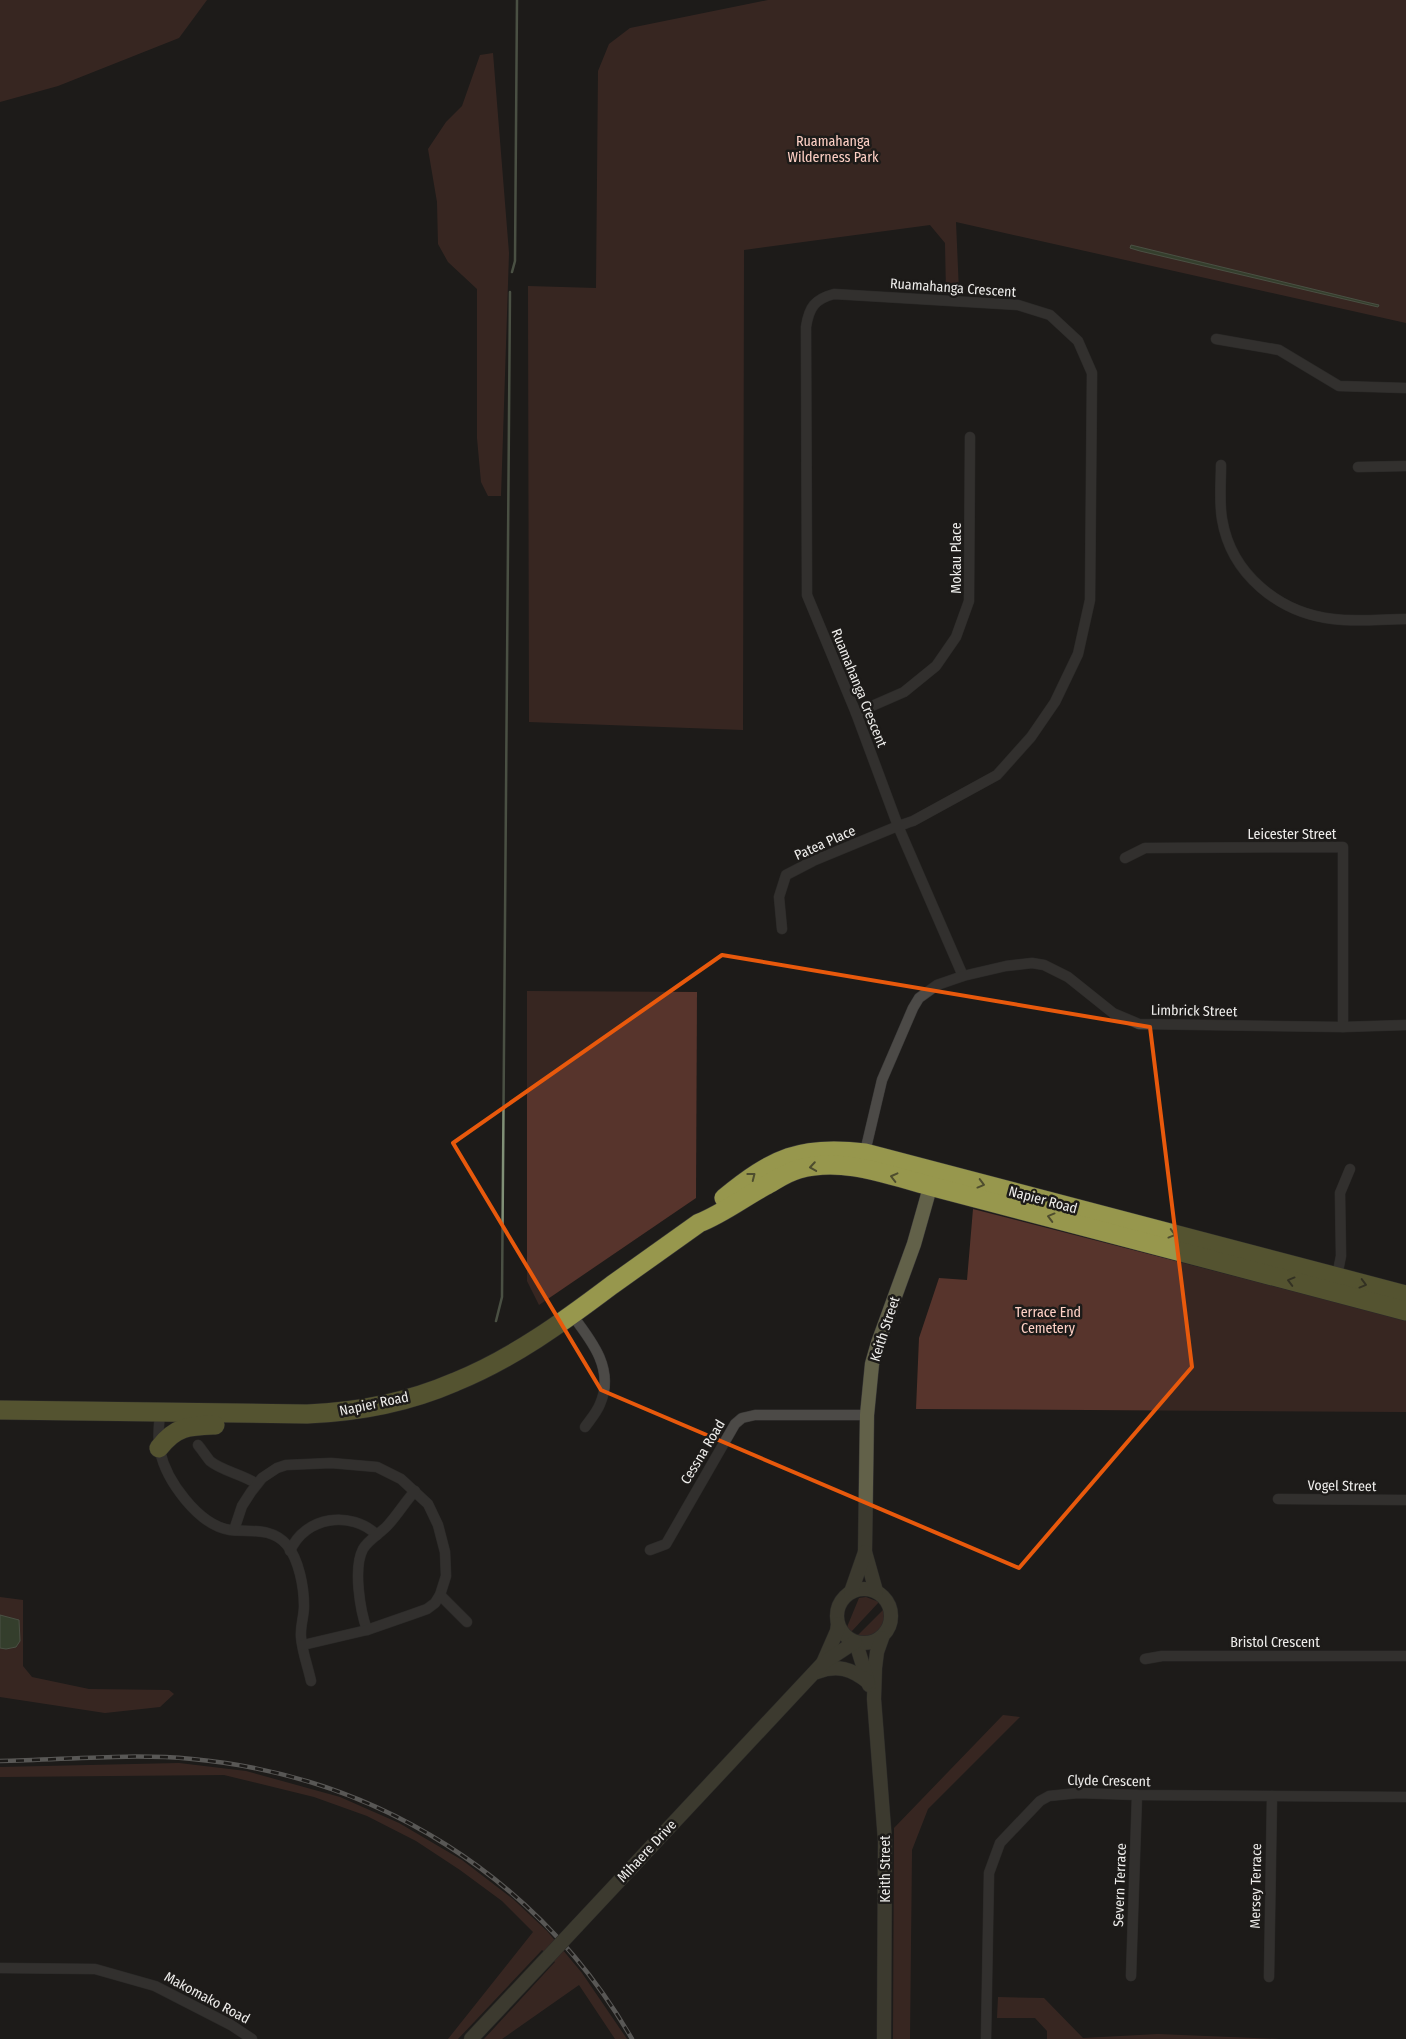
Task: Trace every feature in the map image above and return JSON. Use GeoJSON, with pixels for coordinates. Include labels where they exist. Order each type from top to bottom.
{"type":"FeatureCollection","features":[{"type":"Feature","properties":{"kind":"highway","name":"Napier Road"},"geometry":{"type":"LineString","coordinates":[[0,1410],[308,1414],[357,1409],[384,1404],[427,1392],[455,1382],[520,1350],[572,1315],[699,1223],[712,1218],[764,1186],[799,1169],[863,1161],[1234,1258],[1406,1311]]}},
{"type":"Feature","properties":{"kind":"highway","name":"Napier Road"},"geometry":{"type":"LineString","coordinates":[[1234,1258],[1337,1276],[1406,1295]]}},
{"type":"Feature","properties":{"kind":"highway"},"geometry":{"type":"LineString","coordinates":[[159,1448],[171,1435],[180,1429],[193,1426],[272,1424],[308,1414]]}},
{"type":"Feature","properties":{"kind":"main road","name":"Keith Street"},"geometry":{"type":"LineString","coordinates":[[876,1591],[865,1552],[867,1415],[872,1364],[914,1244],[932,1179]]}},
{"type":"Feature","properties":{"kind":"main road","name":"Keith Street"},"geometry":{"type":"LineString","coordinates":[[851,1592],[865,1552]]}},
{"type":"Feature","properties":{"kind":"main road"},"geometry":{"type":"LineString","coordinates":[[864,1589],[876,1591],[886,1600],[892,1614],[890,1627],[882,1638],[870,1644],[856,1643],[848,1639],[841,1631],[838,1624],[838,1609],[840,1602],[851,1592],[864,1589]]}},
{"type":"Feature","properties":{"kind":"main road","name":"Mihaere Drive"},"geometry":{"type":"LineString","coordinates":[[471,2039],[823,1662],[837,1631],[838,1624]]}},
{"type":"Feature","properties":{"kind":"main road","name":"Keith Street"},"geometry":{"type":"LineString","coordinates":[[882,1638],[877,1652],[874,1699],[885,1841],[884,2039]]}},
{"type":"Feature","properties":{"kind":"main road","name":"Keith Street"},"geometry":{"type":"LineString","coordinates":[[856,1643],[874,1699]]}},
{"type":"Feature","properties":{"kind":"main road","name":"Mihaere Drive"},"geometry":{"type":"LineString","coordinates":[[823,1662],[832,1659],[856,1643]]}},
{"type":"Feature","properties":{"kind":"main road"},"geometry":{"type":"LineString","coordinates":[[811,1674],[830,1668],[842,1668],[858,1674],[868,1682]]}},
{"type":"Feature","properties":{"kind":"street","name":"Ruamahanga Crescent"},"geometry":{"type":"LineString","coordinates":[[898,826],[913,821],[997,775],[1031,738],[1055,702],[1078,654],[1090,600],[1092,372],[1078,341],[1050,315],[1018,305],[834,294],[819,300],[809,310],[806,327],[807,595],[856,713],[898,826],[963,976]]}},
{"type":"Feature","properties":{"kind":"street"},"geometry":{"type":"LineString","coordinates":[[1216,338],[1279,350],[1339,386],[1406,388]]}},
{"type":"Feature","properties":{"kind":"street","name":"Mokau Place"},"geometry":{"type":"LineString","coordinates":[[856,713],[904,692],[936,666],[956,637],[969,601],[970,437]]}},
{"type":"Feature","properties":{"kind":"street"},"geometry":{"type":"LineString","coordinates":[[1221,465],[1222,518],[1227,537],[1243,568],[1271,597],[1291,608],[1314,616],[1334,620],[1406,619]]}},
{"type":"Feature","properties":{"kind":"street"},"geometry":{"type":"LineString","coordinates":[[1358,467],[1406,466]]}},
{"type":"Feature","properties":{"kind":"street","name":"Patea Place"},"geometry":{"type":"LineString","coordinates":[[782,929],[779,897],[786,875],[813,861],[898,826]]}},
{"type":"Feature","properties":{"kind":"street","name":"Leicester Street"},"geometry":{"type":"LineString","coordinates":[[1125,858],[1145,848],[1343,847],[1343,1027]]}},
{"type":"Feature","properties":{"kind":"street","name":"Limbrick Street"},"geometry":{"type":"LineString","coordinates":[[863,1161],[882,1080],[913,1008],[928,990],[946,981],[963,976],[1017,964],[1044,965],[1068,977],[1113,1013],[1139,1024],[1343,1027],[1406,1025]]}},
{"type":"Feature","properties":{"kind":"street"},"geometry":{"type":"LineString","coordinates":[[1337,1276],[1341,1256],[1340,1193],[1350,1169]]}},
{"type":"Feature","properties":{"kind":"street"},"geometry":{"type":"LineString","coordinates":[[572,1315],[599,1354],[604,1367],[605,1384],[600,1404],[585,1427]]}},
{"type":"Feature","properties":{"kind":"street"},"geometry":{"type":"LineString","coordinates":[[160,1413],[159,1448],[163,1462],[172,1482],[187,1502],[214,1525],[234,1530],[268,1532],[276,1536],[286,1544],[297,1563],[304,1597],[301,1638],[311,1681]]}},
{"type":"Feature","properties":{"kind":"street","name":"Cessna Road"},"geometry":{"type":"LineString","coordinates":[[650,1550],[666,1544],[735,1424],[742,1418],[755,1415],[867,1415]]}},
{"type":"Feature","properties":{"kind":"street"},"geometry":{"type":"LineString","coordinates":[[198,1445],[210,1460],[217,1465],[257,1484]]}},
{"type":"Feature","properties":{"kind":"street"},"geometry":{"type":"LineString","coordinates":[[234,1530],[242,1506],[257,1484],[262,1478],[277,1468],[286,1465],[331,1463],[377,1467],[402,1479],[428,1504],[438,1525],[445,1552],[446,1576],[440,1596],[435,1603],[427,1609],[367,1630],[303,1645]]}},
{"type":"Feature","properties":{"kind":"street"},"geometry":{"type":"LineString","coordinates":[[367,1630],[361,1608],[360,1562],[364,1548],[388,1525],[415,1491]]}},
{"type":"Feature","properties":{"kind":"street","name":"Vogel Street"},"geometry":{"type":"LineString","coordinates":[[1278,1498],[1406,1500]]}},
{"type":"Feature","properties":{"kind":"street"},"geometry":{"type":"LineString","coordinates":[[290,1551],[294,1542],[308,1528],[333,1519],[354,1521],[377,1535]]}},
{"type":"Feature","properties":{"kind":"street"},"geometry":{"type":"LineString","coordinates":[[440,1596],[467,1622]]}},
{"type":"Feature","properties":{"kind":"street","name":"Bristol Crescent"},"geometry":{"type":"LineString","coordinates":[[1145,1659],[1162,1656],[1406,1656]]}},
{"type":"Feature","properties":{"kind":"street","name":"Clyde Crescent"},"geometry":{"type":"LineString","coordinates":[[986,2039],[988,1873],[1000,1843],[1036,1805],[1050,1796],[1078,1793],[1406,1797]]}},
{"type":"Feature","properties":{"kind":"street","name":"Severn Terrace"},"geometry":{"type":"LineString","coordinates":[[1131,1976],[1136,1795]]}},
{"type":"Feature","properties":{"kind":"street","name":"Mersey Terrace"},"geometry":{"type":"LineString","coordinates":[[1269,1977],[1272,1796]]}},
{"type":"Feature","properties":{"kind":"street","name":"Makomako Road"},"geometry":{"type":"LineString","coordinates":[[0,1968],[95,1969],[155,1986],[231,2025],[252,2039]]}},
{"type":"Feature","properties":{"kind":"highlighted area"},"geometry":{"type":"Polygon","coordinates":[[[722,955],[1150,1027],[1192,1367],[1019,1568],[601,1390],[453,1143],[722,955]]]}},
{"type":"Feature","properties":{"kind":"green space"},"geometry":{"type":"Polygon","coordinates":[[[0,0],[207,0],[179,38],[58,86],[0,102],[0,0]]]}},
{"type":"Feature","properties":{"kind":"green space","name":"Ruamahanga Wilderness Park"},"geometry":{"type":"Polygon","coordinates":[[[768,0],[1406,0],[1406,323],[956,222],[959,292],[946,292],[945,243],[930,225],[744,250],[743,730],[529,722],[528,286],[596,288],[598,71],[609,44],[630,28],[768,0]]]}},
{"type":"Feature","properties":{"kind":"green space"},"geometry":{"type":"Polygon","coordinates":[[[493,53],[509,253],[501,496],[488,496],[481,482],[477,438],[477,289],[448,262],[438,244],[437,202],[428,149],[446,122],[462,106],[480,55],[493,53]]]}},
{"type":"Feature","properties":{"kind":"green space"},"geometry":{"type":"Polygon","coordinates":[[[527,991],[697,992],[696,1198],[539,1305],[527,1281],[527,991]]]}},
{"type":"Feature","properties":{"kind":"green space","name":"Terrace End Cemetery"},"geometry":{"type":"Polygon","coordinates":[[[973,1209],[1406,1320],[1406,1412],[916,1409],[919,1338],[939,1278],[967,1280],[973,1209]]]}},
{"type":"Feature","properties":{"kind":"green space"},"geometry":{"type":"Polygon","coordinates":[[[0,1597],[23,1600],[23,1666],[32,1677],[89,1689],[169,1690],[174,1694],[160,1707],[105,1713],[0,1697],[0,1597]]]}},
{"type":"Feature","properties":{"kind":"green space"},"geometry":{"type":"Polygon","coordinates":[[[866,1597],[879,1602],[851,1632],[847,1627],[859,1598],[866,1597]]]}},
{"type":"Feature","properties":{"kind":"green space"},"geometry":{"type":"Polygon","coordinates":[[[884,1609],[884,1622],[878,1631],[869,1636],[857,1636],[884,1609]]]}},
{"type":"Feature","properties":{"kind":"green space"},"geometry":{"type":"Polygon","coordinates":[[[1003,1715],[1020,1717],[928,1809],[912,1850],[910,2039],[893,2039],[894,1828],[1003,1715]]]}},
{"type":"Feature","properties":{"kind":"green space"},"geometry":{"type":"Polygon","coordinates":[[[179,1763],[246,1771],[340,1797],[399,1823],[462,1860],[513,1899],[547,1931],[582,1973],[627,2039],[615,2039],[579,1985],[502,2039],[484,2039],[555,1962],[542,1950],[458,2039],[448,2039],[533,1932],[502,1901],[460,1870],[416,1841],[367,1816],[314,1797],[224,1775],[0,1777],[0,1767],[179,1763]]]}},
{"type":"Feature","properties":{"kind":"green space"},"geometry":{"type":"Polygon","coordinates":[[[998,1997],[1044,1998],[1083,2038],[1158,2034],[1280,2039],[1047,2039],[1047,2031],[1035,2018],[997,2018],[998,1997]]]}},
{"type":"Feature","properties":{"kind":"shaded area"},"geometry":{"type":"Polygon","coordinates":[[[1131,245],[1379,305],[1378,307],[1140,251],[1130,248],[1131,245]]]}},
{"type":"Feature","properties":{"kind":"shaded area"},"geometry":{"type":"Polygon","coordinates":[[[0,1615],[19,1620],[20,1641],[16,1647],[0,1648],[0,1615]]]}},
{"type":"Feature","properties":{"kind":"waterway"},"geometry":{"type":"LineString","coordinates":[[512,272],[515,261],[517,0]]}},
{"type":"Feature","properties":{"kind":"waterway"},"geometry":{"type":"LineString","coordinates":[[496,1321],[502,1297],[510,292]]}},
{"type":"Feature","properties":{"kind":"railway"},"geometry":{"type":"LineString","coordinates":[[0,1761],[120,1757],[192,1759],[260,1769],[326,1787],[388,1813],[446,1845],[501,1884],[550,1930],[594,1981],[632,2039]]}}]}
